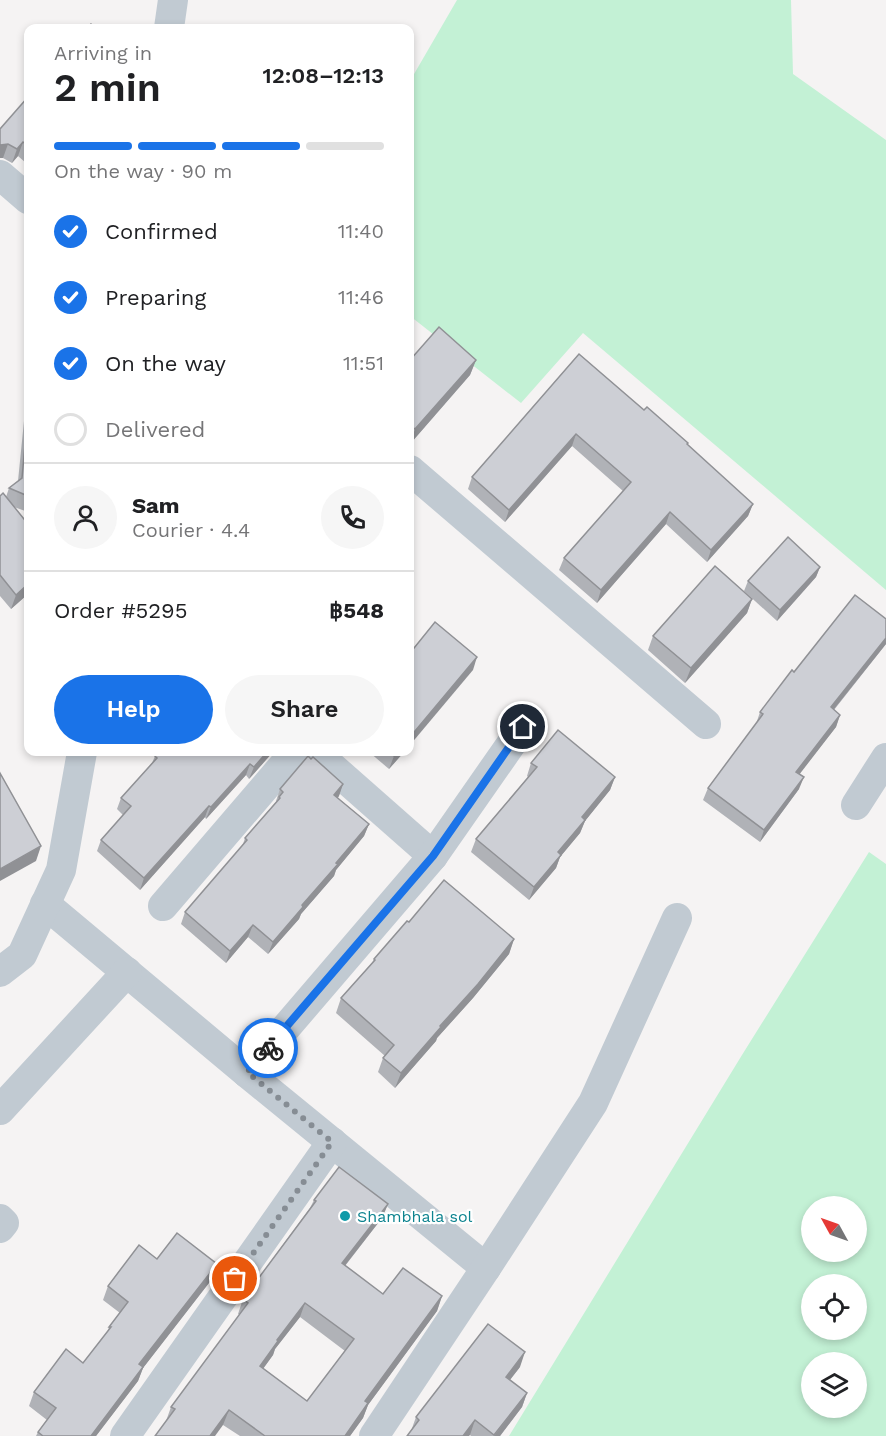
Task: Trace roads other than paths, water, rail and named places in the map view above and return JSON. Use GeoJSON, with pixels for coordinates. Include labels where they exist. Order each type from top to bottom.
{"type":"FeatureCollection","features":[{"type":"Feature","properties":{"kind":"street"},"geometry":{"type":"LineString","coordinates":[[170,24],[173,0]]}},
{"type":"Feature","properties":{"kind":"street"},"geometry":{"type":"LineString","coordinates":[[0,175],[24,196]]}},
{"type":"Feature","properties":{"kind":"street"},"geometry":{"type":"LineString","coordinates":[[414,473],[706,724]]}},
{"type":"Feature","properties":{"kind":"street"},"geometry":{"type":"LineString","coordinates":[[247,1072],[433,856],[523,727]]}},
{"type":"Feature","properties":{"kind":"street"},"geometry":{"type":"LineString","coordinates":[[0,972],[22,955],[61,870],[81,756]]}},
{"type":"Feature","properties":{"kind":"street"},"geometry":{"type":"LineString","coordinates":[[163,906],[292,756]]}},
{"type":"Feature","properties":{"kind":"street"},"geometry":{"type":"LineString","coordinates":[[320,756],[433,856]]}},
{"type":"Feature","properties":{"kind":"street"},"geometry":{"type":"LineString","coordinates":[[856,805],[886,758]]}},
{"type":"Feature","properties":{"kind":"street"},"geometry":{"type":"LineString","coordinates":[[45,904],[486,1268]]}},
{"type":"Feature","properties":{"kind":"street"},"geometry":{"type":"LineString","coordinates":[[374,1436],[593,1103],[678,918]]}},
{"type":"Feature","properties":{"kind":"street"},"geometry":{"type":"LineString","coordinates":[[0,1110],[127,972]]}},
{"type":"Feature","properties":{"kind":"street"},"geometry":{"type":"LineString","coordinates":[[125,1436],[332,1142]]}},
{"type":"Feature","properties":{"kind":"street"},"geometry":{"type":"LineString","coordinates":[[0,1219],[4,1223],[0,1228]]}},
{"type":"Feature","properties":{"kind":"place","name":"Shambhala sol"},"geometry":{"type":"Point","coordinates":[345,1216]}}]}
